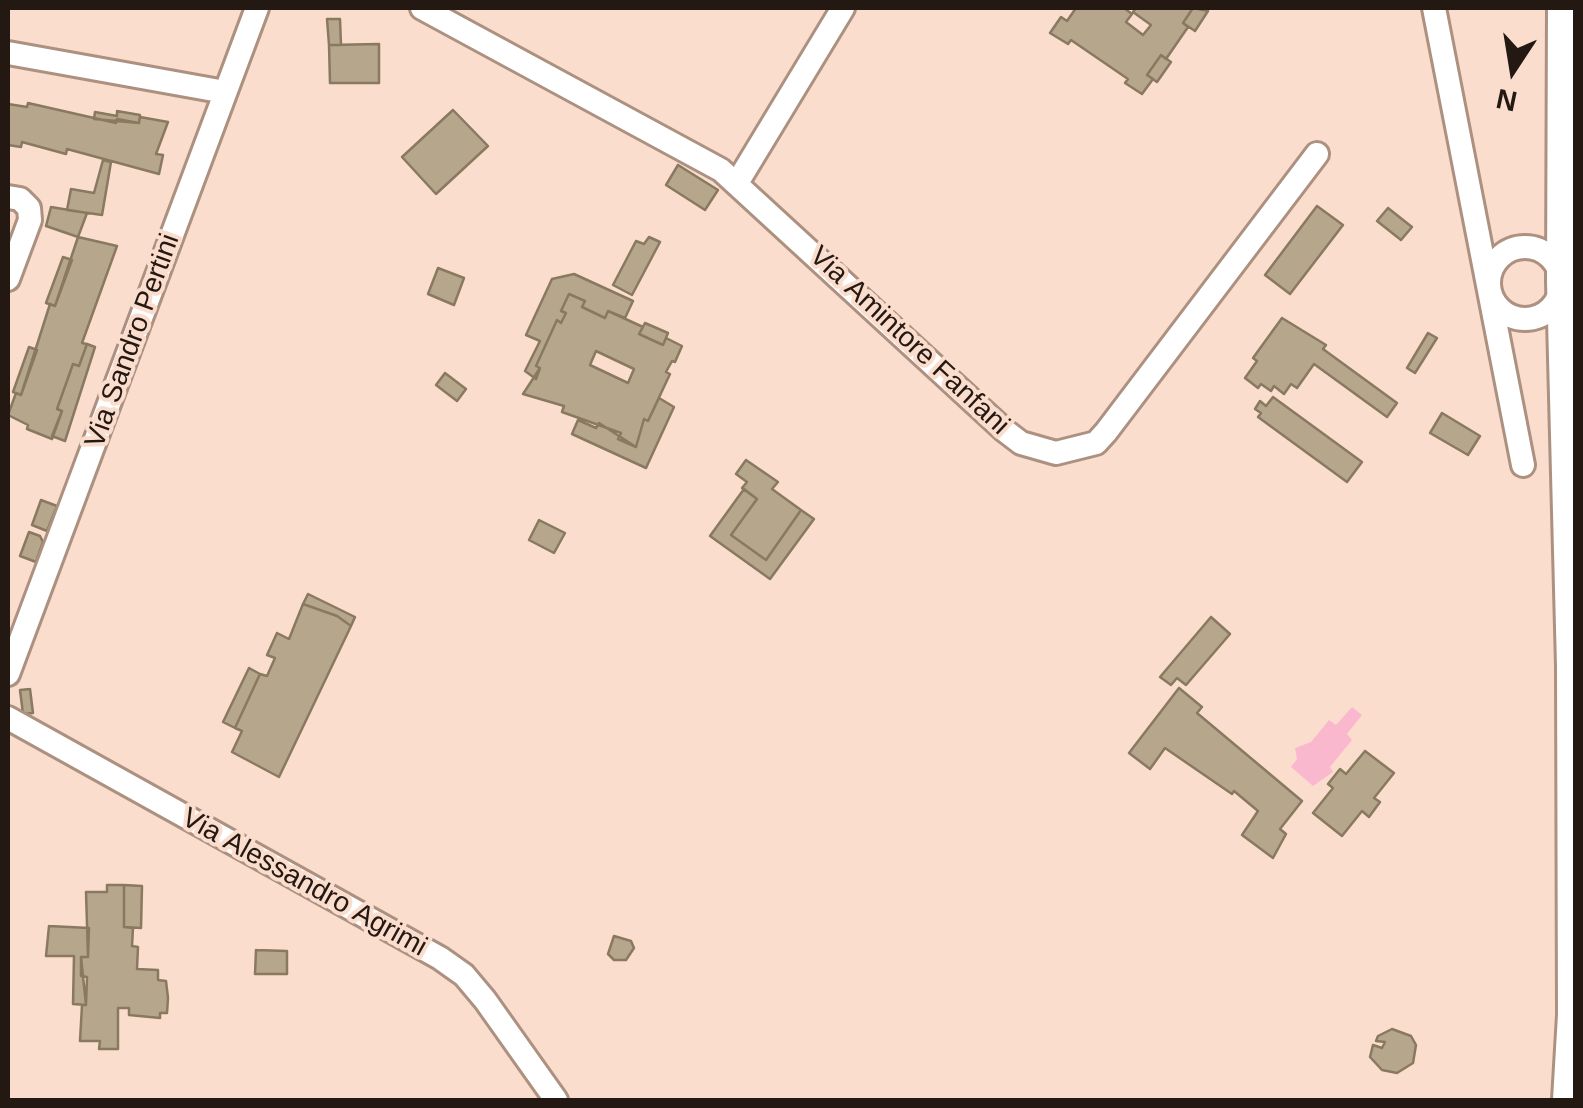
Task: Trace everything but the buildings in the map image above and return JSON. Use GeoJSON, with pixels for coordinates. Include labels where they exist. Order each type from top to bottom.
{"type":"FeatureCollection","features":[{"type":"Feature","properties":{"kind":"street","name":"Via Sandro Pertini"},"geometry":{"type":"LineString","coordinates":[[8,674],[258,8]]}},
{"type":"Feature","properties":{"kind":"street"},"geometry":{"type":"LineString","coordinates":[[422,8],[722,170],[737,184],[843,8]]}},
{"type":"Feature","properties":{"kind":"street"},"geometry":{"type":"LineString","coordinates":[[1434,8],[1523,464]]}},
{"type":"Feature","properties":{"kind":"street"},"geometry":{"type":"LineString","coordinates":[[1564,8],[1563,281],[1573,666],[1574,1016],[1569,1100]]}},
{"type":"Feature","properties":{"kind":"street"},"geometry":{"type":"LineString","coordinates":[[8,53],[225,92]]}},
{"type":"Feature","properties":{"kind":"street","name":"Via Amintore Fanfani"},"geometry":{"type":"LineString","coordinates":[[737,184],[1004,430],[1020,443],[1056,453],[1096,443],[1106,432],[1317,154]]}},
{"type":"Feature","properties":{"kind":"street"},"geometry":{"type":"LineString","coordinates":[[8,197],[20,199],[29,208],[30,220],[8,279]]}},
{"type":"Feature","properties":{"kind":"street"},"geometry":{"type":"LineString","coordinates":[[1532,246],[1553,258],[1563,281],[1558,302],[1541,317],[1520,320],[1500,311],[1488,292],[1491,267],[1508,250],[1532,246]]}},
{"type":"Feature","properties":{"kind":"street","name":"Via Alessandro Agrimi"},"geometry":{"type":"LineString","coordinates":[[8,718],[440,958],[464,975],[485,1000],[556,1100]]}},
{"type":"Feature","properties":{"kind":"street"},"geometry":{"type":"LineString","coordinates":[[1574,1016],[1576,1026]]}},
{"type":"Feature","properties":{"kind":"shaded area"},"geometry":{"type":"Polygon","coordinates":[[[1352,707],[1362,715],[1347,734],[1352,740],[1330,767],[1333,772],[1313,786],[1291,767],[1297,759],[1295,748],[1311,742],[1329,720],[1336,725],[1352,707]]]}}]}
